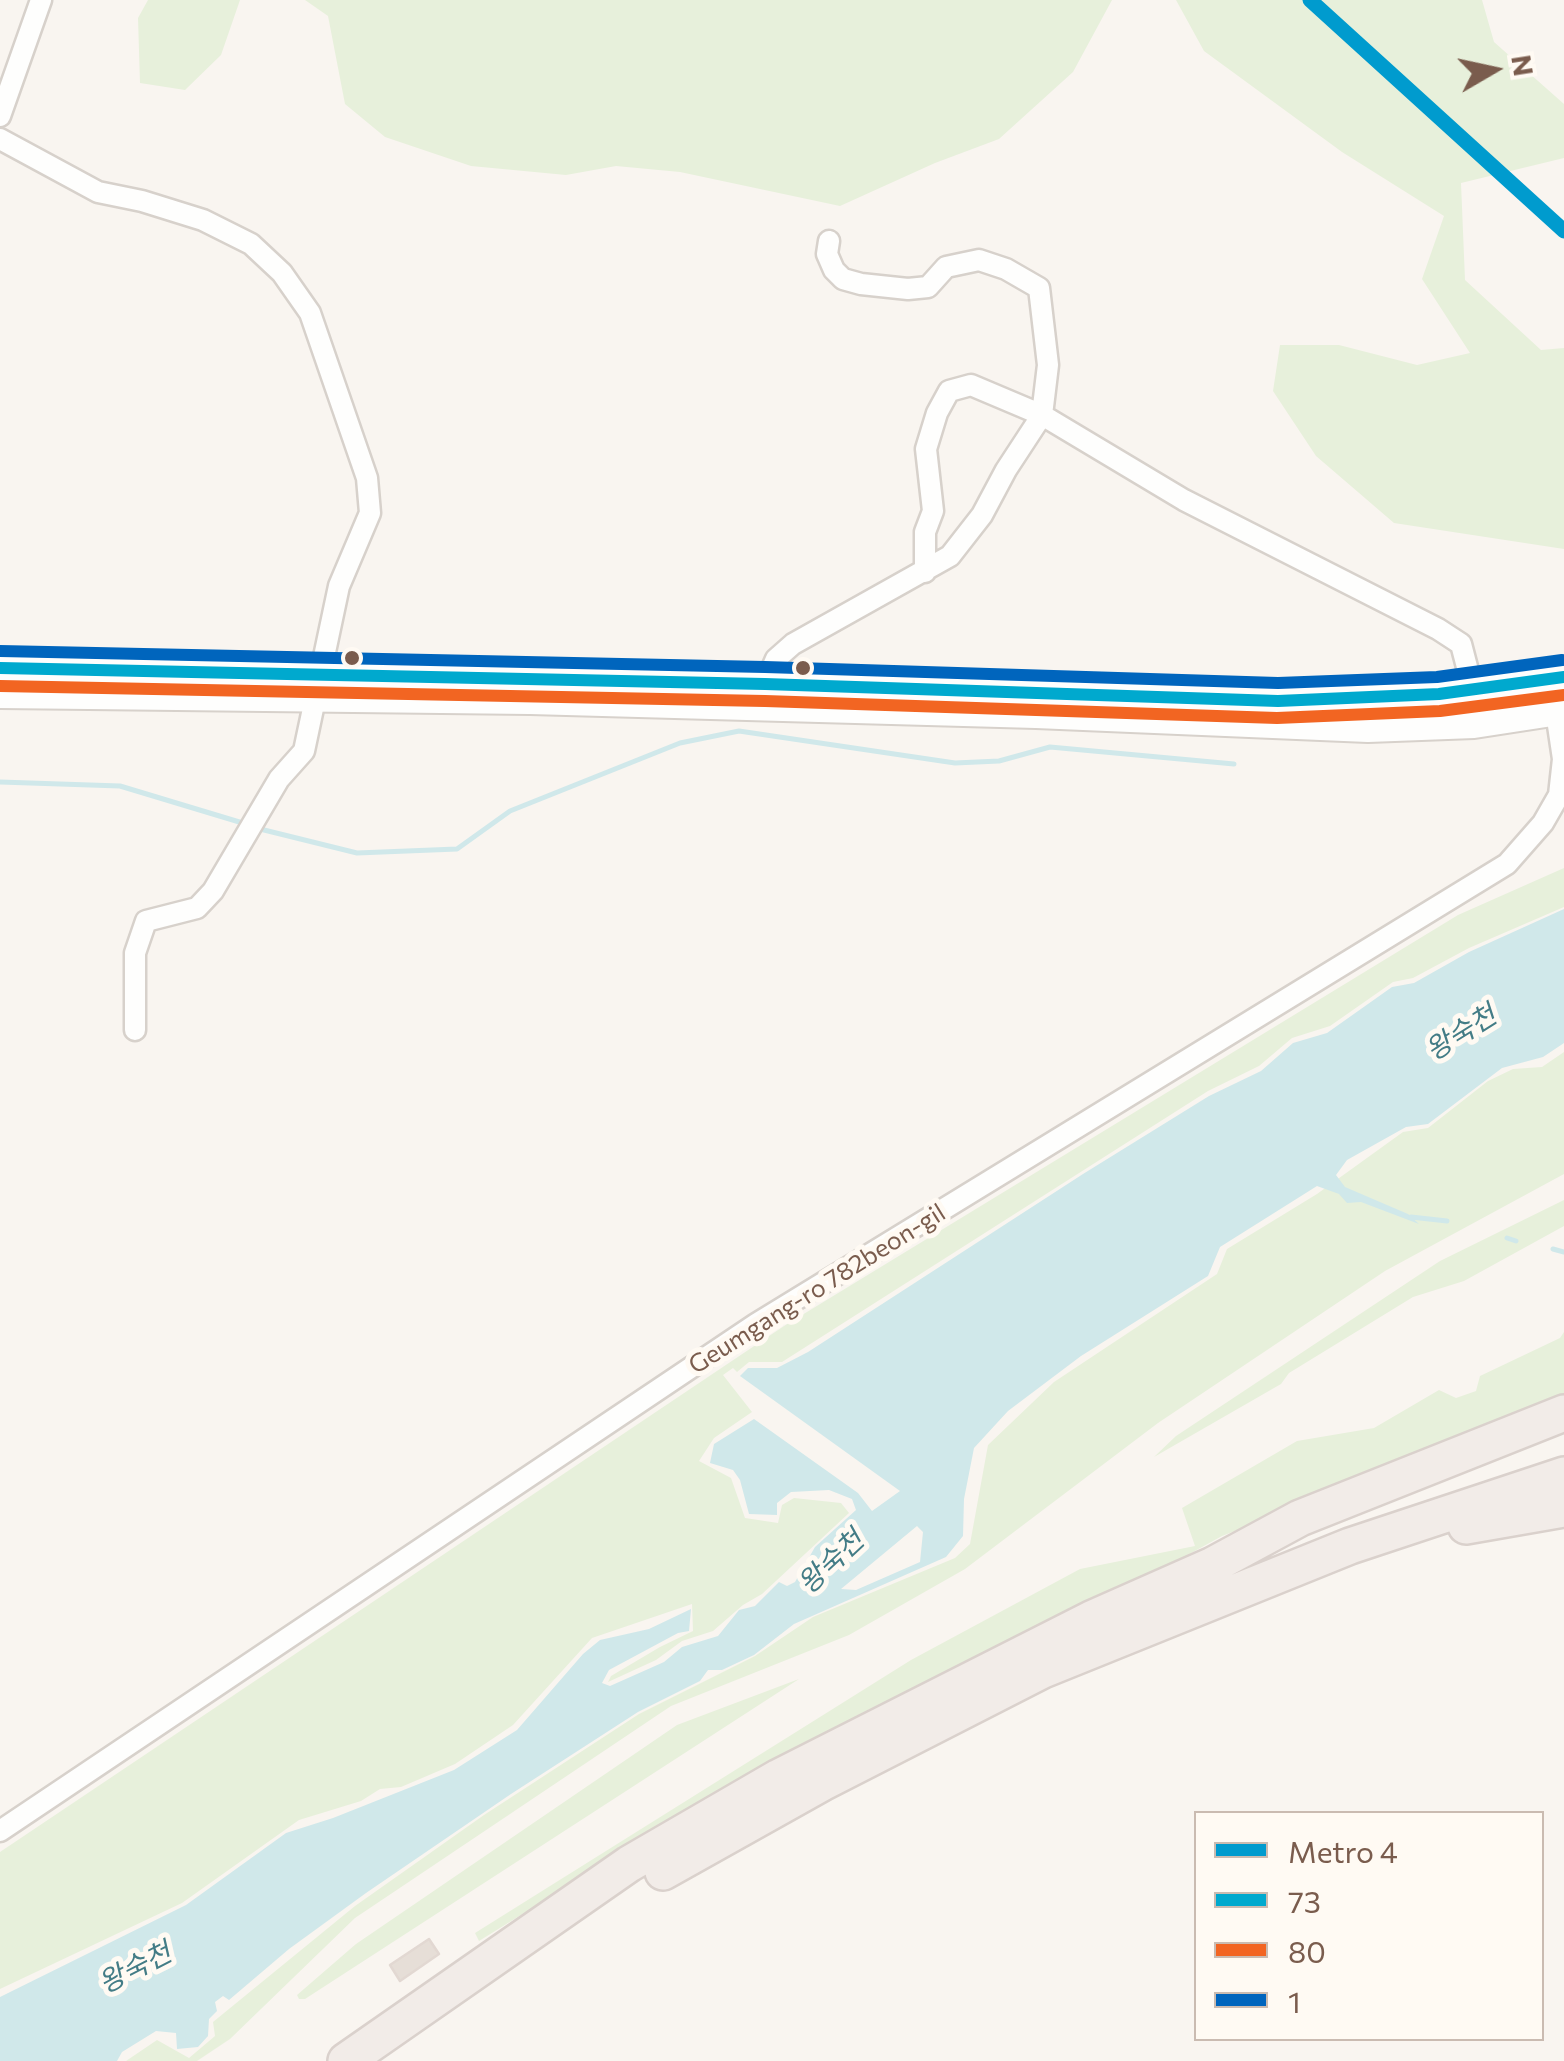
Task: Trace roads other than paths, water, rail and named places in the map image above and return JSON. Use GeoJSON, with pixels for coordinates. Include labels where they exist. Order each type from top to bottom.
{"type":"FeatureCollection","features":[{"type":"Feature","properties":{"kind":"highway"},"geometry":{"type":"LineString","coordinates":[[346,2061],[630,1864],[779,1777],[1091,1619],[1214,1565],[1300,1518],[1564,1413]]}},
{"type":"Feature","properties":{"kind":"highway"},"geometry":{"type":"LineString","coordinates":[[1214,1565],[1564,1450]]}},
{"type":"Feature","properties":{"kind":"highway"},"geometry":{"type":"LineString","coordinates":[[386,2061],[654,1877],[822,1783],[1043,1670],[1286,1570],[1564,1475]]}},
{"type":"Feature","properties":{"kind":"highway"},"geometry":{"type":"LineString","coordinates":[[1286,1570],[1492,1520],[1564,1509]]}},
{"type":"Feature","properties":{"kind":"street"},"geometry":{"type":"LineString","coordinates":[[0,116],[41,0]]}},
{"type":"Feature","properties":{"kind":"street"},"geometry":{"type":"LineString","coordinates":[[0,139],[98,192],[203,220],[251,244],[282,274],[310,312],[368,478],[370,513],[340,586],[304,751],[278,779],[213,891],[197,908],[146,921],[136,953],[135,1030]]}},
{"type":"Feature","properties":{"kind":"street"},"geometry":{"type":"LineString","coordinates":[[764,695],[776,659],[793,644],[950,556],[982,515],[1042,414],[1048,366],[1040,288],[1006,269],[979,260],[946,268],[928,287],[861,284],[843,279],[834,270],[826,254],[828,241]]}},
{"type":"Feature","properties":{"kind":"street"},"geometry":{"type":"LineString","coordinates":[[925,572],[925,532],[933,510],[926,449],[936,414],[949,392],[971,385],[1042,414],[1184,500],[1461,644],[1473,690],[1474,724]]}},
{"type":"Feature","properties":{"kind":"street"},"geometry":{"type":"LineString","coordinates":[[0,668],[317,685],[1278,701],[1473,690],[1564,677]]}},
{"type":"Feature","properties":{"kind":"street"},"geometry":{"type":"LineString","coordinates":[[0,694],[317,685]]}},
{"type":"Feature","properties":{"kind":"street"},"geometry":{"type":"LineString","coordinates":[[764,695],[1368,728],[1474,724],[1560,711]]}},
{"type":"Feature","properties":{"kind":"street","name":"Geumgang-ro 782beon-gil"},"geometry":{"type":"LineString","coordinates":[[0,1831],[756,1324],[1506,864],[1544,823],[1559,795],[1564,760],[1560,711]]}},
{"type":"Feature","properties":{"kind":"water","name":"왕숙천"},"geometry":{"type":"Polygon","coordinates":[[[1564,909],[1564,1043],[1543,1057],[1502,1068],[1428,1124],[1406,1127],[1347,1160],[1336,1175],[1345,1187],[1408,1214],[1419,1224],[1361,1202],[1347,1203],[1339,1194],[1317,1186],[1220,1247],[1208,1276],[1081,1356],[1008,1411],[974,1448],[964,1499],[963,1536],[946,1557],[794,1624],[754,1655],[722,1670],[708,1670],[700,1681],[638,1712],[511,1794],[289,1949],[229,2000],[223,1996],[215,2002],[217,2011],[209,2019],[208,2036],[198,2047],[177,2049],[176,2033],[156,2031],[122,2052],[117,2061],[0,2061],[0,1997],[186,1905],[286,1833],[454,1770],[517,1730],[583,1654],[600,1640],[649,1629],[691,1609],[689,1631],[678,1633],[609,1670],[602,1683],[610,1686],[664,1662],[682,1647],[718,1636],[739,1610],[755,1606],[779,1582],[787,1586],[795,1582],[815,1547],[856,1510],[852,1499],[829,1490],[791,1492],[777,1503],[777,1515],[749,1514],[740,1480],[733,1470],[710,1463],[714,1444],[754,1419],[858,1493],[872,1511],[900,1491],[740,1376],[748,1368],[777,1368],[808,1352],[1083,1174],[1209,1096],[1261,1071],[1293,1043],[1327,1033],[1392,987],[1414,983],[1469,952],[1564,909]],[[917,1526],[841,1589],[856,1590],[920,1562],[923,1532],[917,1526]]]}},
{"type":"Feature","properties":{"kind":"waterway"},"geometry":{"type":"LineString","coordinates":[[256,828],[357,853],[457,849],[510,811],[680,743],[739,731],[955,763],[999,761],[1050,747],[1234,764]]}},
{"type":"Feature","properties":{"kind":"waterway"},"geometry":{"type":"LineString","coordinates":[[0,782],[120,786],[246,824]]}},
{"type":"Feature","properties":{"kind":"waterway"},"geometry":{"type":"LineString","coordinates":[[1411,1217],[1447,1221]]}},
{"type":"Feature","properties":{"kind":"waterway"},"geometry":{"type":"LineString","coordinates":[[1507,1238],[1516,1241]]}},
{"type":"Feature","properties":{"kind":"waterway"},"geometry":{"type":"LineString","coordinates":[[1553,1249],[1564,1252]]}},
{"type":"Feature","properties":{"kind":"metro line","name":"4"},"geometry":{"type":"LineString","coordinates":[[1310,0],[1564,231]]}}]}
